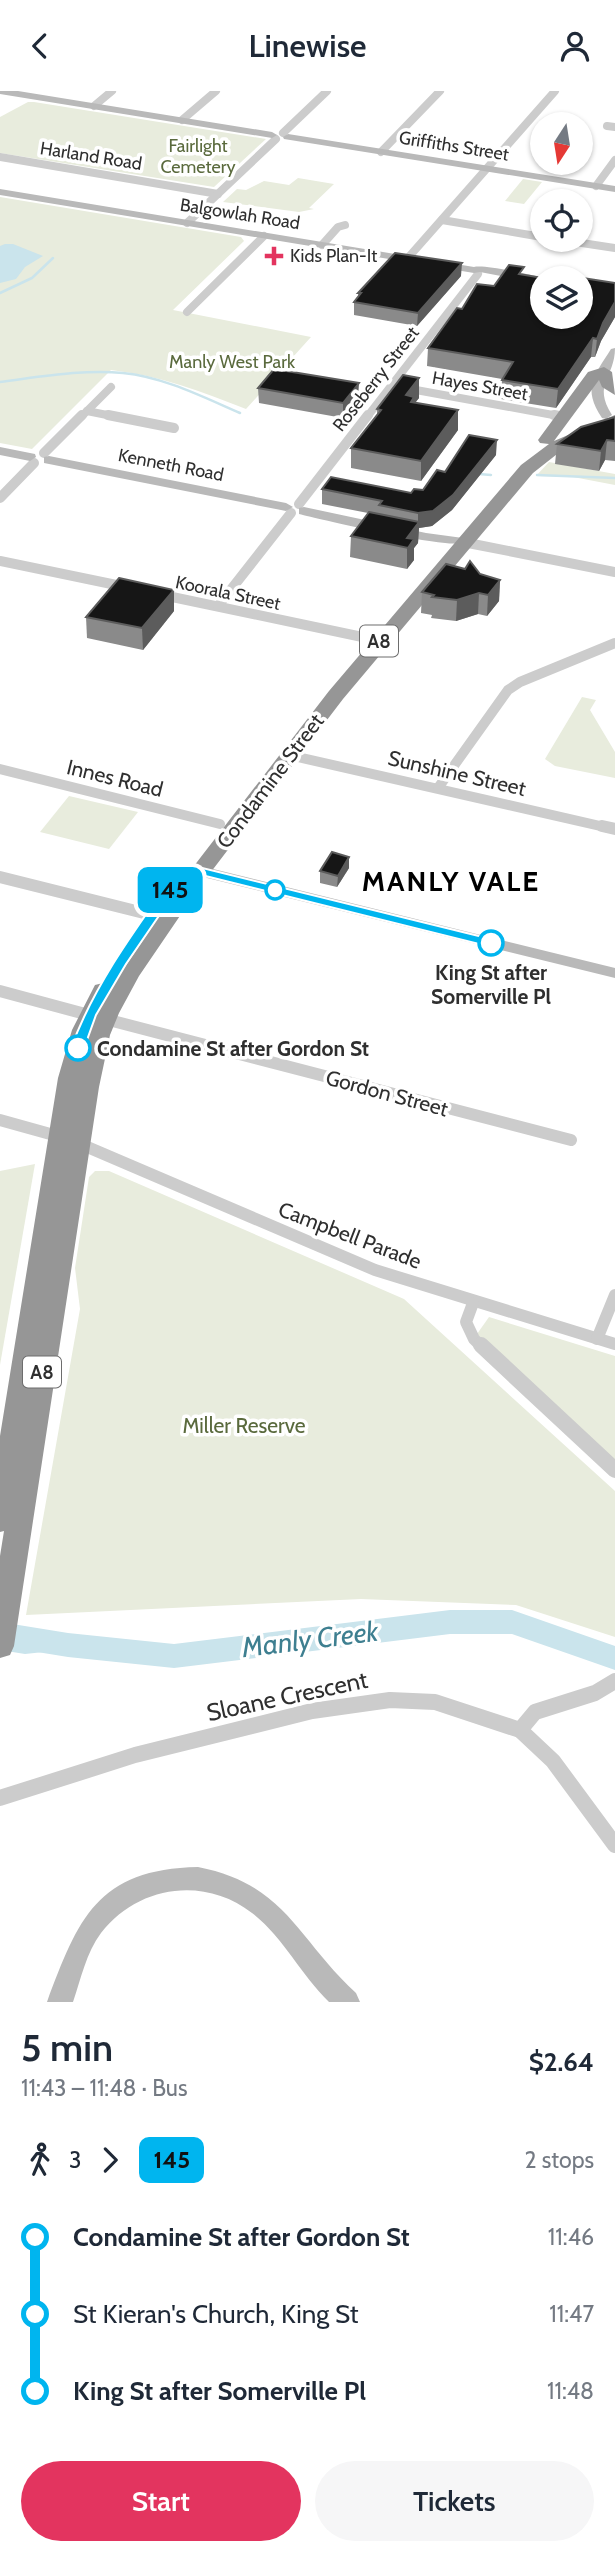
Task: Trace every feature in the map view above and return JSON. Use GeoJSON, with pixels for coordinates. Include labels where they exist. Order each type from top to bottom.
{"type":"FeatureCollection","features":[{"type":"Feature","properties":{"kind":"highway"},"geometry":{"type":"LineString","coordinates":[[546,440],[594,375],[604,372],[608,384],[615,390]]}},
{"type":"Feature","properties":{"kind":"highway","name":"A8"},"geometry":{"type":"LineString","coordinates":[[546,440],[613,416]]}},
{"type":"Feature","properties":{"kind":"highway","name":"Condamine Street"},"geometry":{"type":"LineString","coordinates":[[511,478],[560,444],[613,416]]}},
{"type":"Feature","properties":{"kind":"highway","name":"Condamine Street"},"geometry":{"type":"LineString","coordinates":[[97,1017],[129,975],[220,824],[366,638],[546,440]]}},
{"type":"Feature","properties":{"kind":"highway","name":"Condamine Street"},"geometry":{"type":"LineString","coordinates":[[0,1646],[70,1140],[70,1078],[120,962],[152,915],[289,755],[456,541]]}},
{"type":"Feature","properties":{"kind":"highway","name":"Condamine Street"},"geometry":{"type":"LineString","coordinates":[[0,1521],[70,1140]]}},
{"type":"Feature","properties":{"kind":"street","name":"Griffiths Street"},"geometry":{"type":"LineString","coordinates":[[0,91],[42,94],[94,106],[615,189]]}},
{"type":"Feature","properties":{"kind":"street"},"geometry":{"type":"LineString","coordinates":[[94,106],[112,91]]}},
{"type":"Feature","properties":{"kind":"street"},"geometry":{"type":"LineString","coordinates":[[182,120],[216,91]]}},
{"type":"Feature","properties":{"kind":"street"},"geometry":{"type":"LineString","coordinates":[[187,223],[327,91]]}},
{"type":"Feature","properties":{"kind":"street"},"geometry":{"type":"LineString","coordinates":[[381,152],[440,91]]}},
{"type":"Feature","properties":{"kind":"street"},"geometry":{"type":"LineString","coordinates":[[407,259],[555,91]]}},
{"type":"Feature","properties":{"kind":"street","name":"Harland Road"},"geometry":{"type":"LineString","coordinates":[[0,157],[218,194]]}},
{"type":"Feature","properties":{"kind":"street"},"geometry":{"type":"LineString","coordinates":[[596,186],[615,160]]}},
{"type":"Feature","properties":{"kind":"street","name":"Balgowlah Road"},"geometry":{"type":"LineString","coordinates":[[0,192],[530,280]]}},
{"type":"Feature","properties":{"kind":"street"},"geometry":{"type":"LineString","coordinates":[[442,220],[530,234]]}},
{"type":"Feature","properties":{"kind":"street"},"geometry":{"type":"LineString","coordinates":[[322,245],[338,227],[345,225]]}},
{"type":"Feature","properties":{"kind":"street"},"geometry":{"type":"LineString","coordinates":[[187,312],[264,236]]}},
{"type":"Feature","properties":{"kind":"street"},"geometry":{"type":"LineString","coordinates":[[593,245],[615,248]]}},
{"type":"Feature","properties":{"kind":"street","name":"Roseberry Street"},"geometry":{"type":"LineString","coordinates":[[218,606],[480,272]]}},
{"type":"Feature","properties":{"kind":"street"},"geometry":{"type":"LineString","coordinates":[[613,416],[596,394],[596,383],[615,352]]}},
{"type":"Feature","properties":{"kind":"street","name":"Hayes Street"},"geometry":{"type":"LineString","coordinates":[[391,386],[564,417]]}},
{"type":"Feature","properties":{"kind":"street"},"geometry":{"type":"LineString","coordinates":[[0,498],[111,387]]}},
{"type":"Feature","properties":{"kind":"street"},"geometry":{"type":"LineString","coordinates":[[87,411],[174,428]]}},
{"type":"Feature","properties":{"kind":"street","name":"Kenneth Road"},"geometry":{"type":"LineString","coordinates":[[0,451],[426,537],[615,572]]}},
{"type":"Feature","properties":{"kind":"street"},"geometry":{"type":"LineString","coordinates":[[0,561],[140,590]]}},
{"type":"Feature","properties":{"kind":"street","name":"Koorala Street"},"geometry":{"type":"LineString","coordinates":[[152,593],[366,638]]}},
{"type":"Feature","properties":{"kind":"street"},"geometry":{"type":"LineString","coordinates":[[438,788],[508,690],[520,682],[615,643]]}},
{"type":"Feature","properties":{"kind":"street","name":"Sunshine Street"},"geometry":{"type":"LineString","coordinates":[[289,755],[615,829]]}},
{"type":"Feature","properties":{"kind":"street","name":"Innes Road"},"geometry":{"type":"LineString","coordinates":[[0,769],[220,824]]}},
{"type":"Feature","properties":{"kind":"street"},"geometry":{"type":"LineString","coordinates":[[193,869],[615,973]]}},
{"type":"Feature","properties":{"kind":"street"},"geometry":{"type":"LineString","coordinates":[[0,877],[152,915]]}},
{"type":"Feature","properties":{"kind":"street","name":"Gordon Street"},"geometry":{"type":"LineString","coordinates":[[0,991],[571,1140]]}},
{"type":"Feature","properties":{"kind":"street","name":"Campbell Parade"},"geometry":{"type":"LineString","coordinates":[[0,1120],[70,1140],[375,1271],[615,1344]]}},
{"type":"Feature","properties":{"kind":"street"},"geometry":{"type":"LineString","coordinates":[[597,1339],[615,1295]]}},
{"type":"Feature","properties":{"kind":"street"},"geometry":{"type":"LineString","coordinates":[[473,1303],[467,1322],[474,1339],[615,1469]]}},
{"type":"Feature","properties":{"kind":"street"},"geometry":{"type":"LineString","coordinates":[[615,1681],[595,1693],[535,1712],[520,1730],[553,1761],[615,1845]]}},
{"type":"Feature","properties":{"kind":"street","name":"Sloane Crescent"},"geometry":{"type":"LineString","coordinates":[[0,1798],[135,1755],[312,1711],[377,1702],[435,1702],[520,1730]]}},
{"type":"Feature","properties":{"kind":"street"},"geometry":{"type":"LineString","coordinates":[[60,2002],[79,1950],[104,1912],[118,1899],[148,1884],[192,1876],[221,1883],[256,1901],[324,1982],[347,2002]]}},
{"type":"Feature","properties":{"kind":"green space","name":"Fairlight Cemetery"},"geometry":{"type":"Polygon","coordinates":[[[28,102],[266,139],[214,187],[0,153],[0,117],[28,102]]]}},
{"type":"Feature","properties":{"kind":"green space"},"geometry":{"type":"Polygon","coordinates":[[[298,178],[334,184],[309,208],[314,209],[299,212],[223,202],[237,189],[246,190],[264,181],[289,185],[298,178]]]}},
{"type":"Feature","properties":{"kind":"green space"},"geometry":{"type":"Polygon","coordinates":[[[523,179],[542,182],[536,189],[530,189],[530,197],[524,204],[505,201],[523,179]]]}},
{"type":"Feature","properties":{"kind":"green space","name":"Manly West Park"},"geometry":{"type":"Polygon","coordinates":[[[0,197],[241,237],[244,241],[173,310],[311,337],[246,409],[163,380],[111,370],[32,449],[0,443],[0,197]]]}},
{"type":"Feature","properties":{"kind":"green space"},"geometry":{"type":"Polygon","coordinates":[[[549,462],[615,474],[615,485],[573,477],[536,476],[549,462]]]}},
{"type":"Feature","properties":{"kind":"green space"},"geometry":{"type":"Polygon","coordinates":[[[582,697],[596,700],[590,710],[615,752],[615,778],[555,766],[545,759],[582,697]]]}},
{"type":"Feature","properties":{"kind":"green space"},"geometry":{"type":"Polygon","coordinates":[[[69,796],[138,812],[109,849],[40,832],[69,796]]]}},
{"type":"Feature","properties":{"kind":"green space"},"geometry":{"type":"Polygon","coordinates":[[[35,1164],[0,1365],[0,1171],[35,1164]]]}},
{"type":"Feature","properties":{"kind":"green space","name":"Miller Reserve"},"geometry":{"type":"Polygon","coordinates":[[[95,1171],[109,1171],[404,1299],[615,1491],[615,1637],[516,1605],[361,1599],[26,1615],[80,1309],[75,1268],[89,1177],[95,1171]]]}},
{"type":"Feature","properties":{"kind":"green space"},"geometry":{"type":"Polygon","coordinates":[[[489,1317],[615,1356],[615,1461],[477,1334],[489,1317]]]}},
{"type":"Feature","properties":{"kind":"water"},"geometry":{"type":"Polygon","coordinates":[[[13,244],[43,256],[25,267],[16,279],[0,283],[0,246],[13,244]]]}},
{"type":"Feature","properties":{"kind":"water"},"geometry":{"type":"Polygon","coordinates":[[[0,1627],[57,1637],[91,1647],[25,1654],[0,1650],[0,1627]]]}},
{"type":"Feature","properties":{"kind":"building"},"geometry":{"type":"Polygon","coordinates":[[[395,253],[462,263],[418,313],[354,302],[361,293],[358,293],[395,253]]]}},
{"type":"Feature","properties":{"kind":"building"},"geometry":{"type":"Polygon","coordinates":[[[509,265],[524,267],[519,274],[530,276],[530,329],[593,329],[593,280],[615,283],[615,302],[597,339],[593,338],[558,389],[502,380],[513,362],[428,348],[457,308],[462,309],[477,284],[494,286],[509,265]]]}},
{"type":"Feature","properties":{"kind":"building"},"geometry":{"type":"Polygon","coordinates":[[[274,369],[359,383],[343,403],[258,388],[274,369]]]}},
{"type":"Feature","properties":{"kind":"building"},"geometry":{"type":"Polygon","coordinates":[[[403,375],[419,378],[406,395],[414,397],[411,402],[458,410],[421,461],[351,448],[381,410],[377,409],[403,375]]]}},
{"type":"Feature","properties":{"kind":"building"},"geometry":{"type":"Polygon","coordinates":[[[615,417],[615,441],[607,440],[601,451],[557,444],[581,427],[615,417]]]}},
{"type":"Feature","properties":{"kind":"building"},"geometry":{"type":"Polygon","coordinates":[[[469,435],[497,440],[453,495],[433,511],[418,513],[379,505],[382,501],[322,489],[331,477],[411,493],[414,489],[423,490],[437,470],[445,472],[469,435]]]}},
{"type":"Feature","properties":{"kind":"building"},"geometry":{"type":"Polygon","coordinates":[[[369,512],[419,522],[407,538],[414,539],[408,548],[351,536],[369,512]]]}},
{"type":"Feature","properties":{"kind":"building"},"geometry":{"type":"Polygon","coordinates":[[[470,561],[480,574],[500,580],[488,595],[479,593],[457,600],[432,597],[434,595],[422,592],[446,564],[465,569],[470,561]]]}},
{"type":"Feature","properties":{"kind":"building"},"geometry":{"type":"Polygon","coordinates":[[[119,578],[174,590],[142,628],[86,617],[119,578]]]}},
{"type":"Feature","properties":{"kind":"building"},"geometry":{"type":"Polygon","coordinates":[[[332,852],[349,857],[338,876],[320,871],[332,852]]]}},
{"type":"Feature","properties":{"kind":"waterway"},"geometry":{"type":"LineString","coordinates":[[0,293],[32,278],[53,258]]}},
{"type":"Feature","properties":{"kind":"waterway"},"geometry":{"type":"LineString","coordinates":[[0,382],[77,373],[123,373],[168,383],[240,413]]}},
{"type":"Feature","properties":{"kind":"waterway"},"geometry":{"type":"LineString","coordinates":[[479,474],[491,475]]}},
{"type":"Feature","properties":{"kind":"waterway"},"geometry":{"type":"LineString","coordinates":[[537,475],[615,478]]}},
{"type":"Feature","properties":{"kind":"waterway","name":"Manly Creek"},"geometry":{"type":"LineString","coordinates":[[0,1634],[68,1645],[174,1656],[450,1622],[512,1622],[615,1658]]}},
{"type":"Feature","properties":{"kind":"bus line","name":"145"},"geometry":{"type":"LineString","coordinates":[[78,1048],[89,1015],[120,962],[186,867],[491,943]]}},
{"type":"Feature","properties":{"kind":"place","name":"Kids Plan-It"},"geometry":{"type":"Point","coordinates":[274,256]}},
{"type":"Feature","properties":{"kind":"place","name":"King St after Somerville Pl"},"geometry":{"type":"Point","coordinates":[491,943]}},
{"type":"Feature","properties":{"kind":"place","name":"Condamine St after Gordon St"},"geometry":{"type":"Point","coordinates":[78,1048]}},
{"type":"Feature","properties":{"kind":"district","name":"MANLY VALE"},"geometry":{"type":"Point","coordinates":[451,881]}}]}
